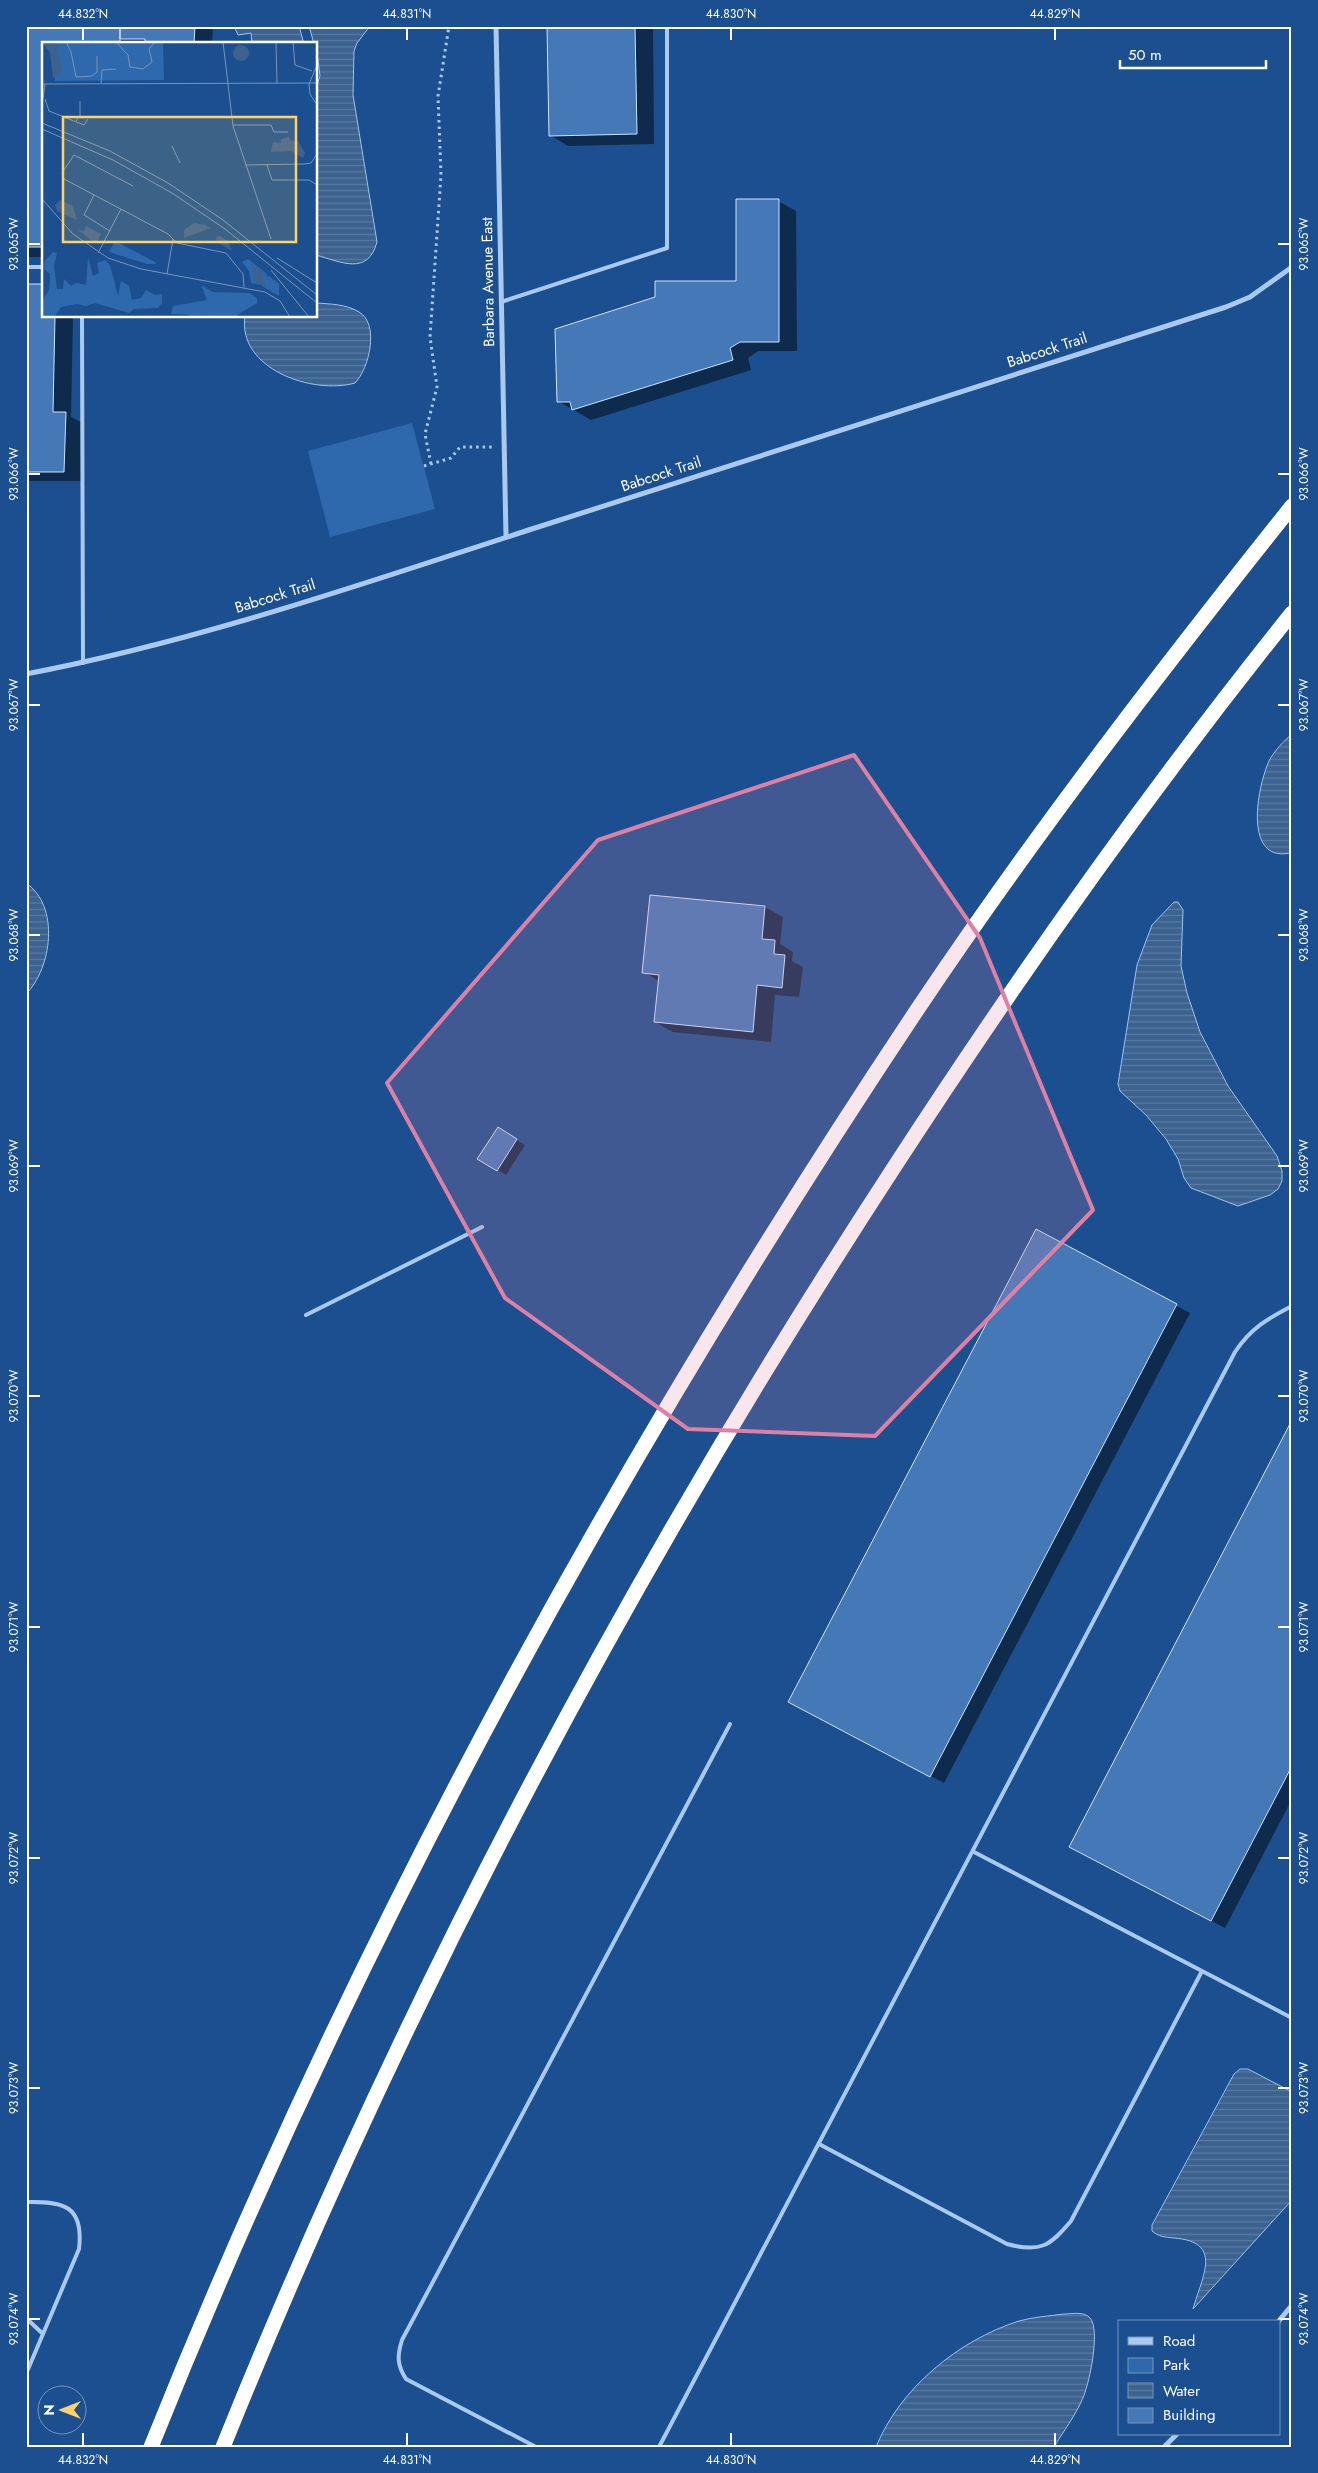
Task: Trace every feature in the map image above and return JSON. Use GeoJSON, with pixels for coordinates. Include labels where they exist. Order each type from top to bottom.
{"type":"FeatureCollection","features":[{"type":"Feature","properties":{"kind":"highway"},"geometry":{"type":"LineString","coordinates":[[1232,582],[1292,495]]}},
{"type":"Feature","properties":{"kind":"highway"},"geometry":{"type":"LineString","coordinates":[[151,2447],[204,2315],[256,2196],[360,1974],[491,1716],[626,1474],[740,1286],[920,1006],[1082,777],[1292,506]]}},
{"type":"Feature","properties":{"kind":"highway"},"geometry":{"type":"LineString","coordinates":[[224,2447],[296,2271],[446,1950],[533,1779],[661,1546],[802,1309],[968,1054],[1023,973],[1139,811],[1289,617]]}},
{"type":"Feature","properties":{"kind":"street","name":"Barbara Avenue East"},"geometry":{"type":"LineString","coordinates":[[496,26],[506,537]]}},
{"type":"Feature","properties":{"kind":"street","name":"Babcock Trail"},"geometry":{"type":"LineString","coordinates":[[26,674],[83,663],[184,638],[1226,307],[1250,296],[1292,267]]}},
{"type":"Feature","properties":{"kind":"street"},"geometry":{"type":"LineString","coordinates":[[1280,2320],[1292,2305]]}},
{"type":"Feature","properties":{"kind":"street"},"geometry":{"type":"LineString","coordinates":[[1164,2447],[1175,2436]]}},
{"type":"Feature","properties":{"kind":"lane"},"geometry":{"type":"LineString","coordinates":[[501,302],[667,248],[667,26]]}},
{"type":"Feature","properties":{"kind":"lane"},"geometry":{"type":"LineString","coordinates":[[26,267],[42,267]]}},
{"type":"Feature","properties":{"kind":"lane"},"geometry":{"type":"LineString","coordinates":[[82,318],[83,663]]}},
{"type":"Feature","properties":{"kind":"lane"},"geometry":{"type":"LineString","coordinates":[[306,1315],[482,1226]]}},
{"type":"Feature","properties":{"kind":"lane"},"geometry":{"type":"LineString","coordinates":[[659,2447],[974,1852],[1235,1352],[1247,1334],[1266,1319],[1292,1306]]}},
{"type":"Feature","properties":{"kind":"lane"},"geometry":{"type":"LineString","coordinates":[[536,2447],[406,2379],[400,2369],[397,2355],[402,2340],[730,1724]]}},
{"type":"Feature","properties":{"kind":"lane"},"geometry":{"type":"LineString","coordinates":[[974,1852],[1292,2018]]}},
{"type":"Feature","properties":{"kind":"lane"},"geometry":{"type":"LineString","coordinates":[[819,2144],[1007,2244],[1023,2248],[1040,2247],[1055,2240],[1071,2221],[1202,1971]]}},
{"type":"Feature","properties":{"kind":"lane"},"geometry":{"type":"LineString","coordinates":[[26,2202],[64,2205],[75,2216],[81,2230],[79,2249],[26,2374]]}},
{"type":"Feature","properties":{"kind":"lane"},"geometry":{"type":"LineString","coordinates":[[26,2318],[43,2334]]}},
{"type":"Feature","properties":{"kind":"path"},"geometry":{"type":"LineString","coordinates":[[431,464],[425,434],[437,387],[430,337],[442,174],[438,96],[449,26]]}},
{"type":"Feature","properties":{"kind":"path"},"geometry":{"type":"LineString","coordinates":[[424,466],[451,458],[460,447],[504,446]]}},
{"type":"Feature","properties":{"kind":"highlighted area"},"geometry":{"type":"Polygon","coordinates":[[[854,755],[980,938],[1093,1210],[875,1436],[688,1429],[505,1298],[387,1083],[598,840],[854,755]]]}},
{"type":"Feature","properties":{"kind":"green space"},"geometry":{"type":"Polygon","coordinates":[[[412,423],[435,509],[330,537],[308,451],[412,423]]]}},
{"type":"Feature","properties":{"kind":"water"},"geometry":{"type":"Polygon","coordinates":[[[234,26],[299,26],[303,42],[252,42],[251,33],[238,35],[234,26]]]}},
{"type":"Feature","properties":{"kind":"water"},"geometry":{"type":"Polygon","coordinates":[[[309,26],[370,26],[357,43],[354,51],[353,95],[377,242],[373,253],[360,263],[344,263],[318,256],[318,82],[320,76],[318,42],[313,42],[309,26]]]}},
{"type":"Feature","properties":{"kind":"water"},"geometry":{"type":"Polygon","coordinates":[[[318,303],[349,307],[359,312],[369,326],[371,336],[368,358],[360,376],[355,383],[338,386],[300,381],[281,374],[265,364],[253,351],[246,335],[245,318],[318,318],[318,303]]]}},
{"type":"Feature","properties":{"kind":"water"},"geometry":{"type":"Polygon","coordinates":[[[1292,734],[1292,853],[1280,854],[1269,850],[1263,842],[1257,820],[1258,807],[1262,781],[1269,761],[1279,746],[1292,734]]]}},
{"type":"Feature","properties":{"kind":"water"},"geometry":{"type":"Polygon","coordinates":[[[26,883],[37,893],[44,906],[48,921],[49,937],[42,969],[35,983],[26,994],[26,883]]]}},
{"type":"Feature","properties":{"kind":"water"},"geometry":{"type":"Polygon","coordinates":[[[1174,902],[1178,902],[1183,910],[1181,966],[1187,993],[1200,1032],[1228,1086],[1277,1156],[1282,1171],[1282,1181],[1278,1189],[1270,1195],[1238,1206],[1191,1188],[1184,1178],[1178,1159],[1166,1139],[1146,1115],[1120,1091],[1118,1084],[1137,965],[1152,925],[1174,902]]]}},
{"type":"Feature","properties":{"kind":"water"},"geometry":{"type":"Polygon","coordinates":[[[1240,2069],[1248,2069],[1292,2092],[1292,2200],[1193,2309],[1206,2263],[1204,2254],[1199,2246],[1190,2241],[1157,2234],[1152,2231],[1152,2225],[1234,2074],[1240,2069]]]}},
{"type":"Feature","properties":{"kind":"water"},"geometry":{"type":"Polygon","coordinates":[[[1064,2314],[1081,2314],[1090,2318],[1093,2324],[1094,2346],[1091,2371],[1085,2393],[1076,2412],[1054,2447],[876,2447],[900,2405],[934,2369],[954,2354],[975,2340],[1019,2321],[1064,2314]]]}},
{"type":"Feature","properties":{"kind":"building"},"geometry":{"type":"Polygon","coordinates":[[[26,26],[120,26],[120,42],[42,42],[42,247],[26,247],[26,26]]]}},
{"type":"Feature","properties":{"kind":"building"},"geometry":{"type":"Polygon","coordinates":[[[120,26],[195,26],[194,42],[145,42],[145,39],[120,39],[120,26]]]}},
{"type":"Feature","properties":{"kind":"building"},"geometry":{"type":"Polygon","coordinates":[[[547,26],[635,26],[637,134],[549,136],[547,26]]]}},
{"type":"Feature","properties":{"kind":"building"},"geometry":{"type":"Polygon","coordinates":[[[736,199],[779,199],[779,342],[740,342],[730,348],[733,360],[572,410],[570,402],[557,402],[555,329],[655,297],[655,281],[736,281],[736,199]]]}},
{"type":"Feature","properties":{"kind":"building"},"geometry":{"type":"Polygon","coordinates":[[[26,284],[42,284],[42,318],[55,318],[53,412],[66,412],[64,472],[26,472],[26,284]]]}},
{"type":"Feature","properties":{"kind":"building"},"geometry":{"type":"Polygon","coordinates":[[[650,895],[765,906],[762,939],[775,940],[774,954],[785,955],[782,988],[757,985],[753,1032],[654,1022],[659,975],[642,973],[650,895]]]}},
{"type":"Feature","properties":{"kind":"building"},"geometry":{"type":"Polygon","coordinates":[[[498,1127],[517,1139],[497,1171],[477,1159],[498,1127]]]}},
{"type":"Feature","properties":{"kind":"building"},"geometry":{"type":"Polygon","coordinates":[[[1036,1229],[1177,1304],[930,1777],[788,1702],[1036,1229]]]}},
{"type":"Feature","properties":{"kind":"building"},"geometry":{"type":"Polygon","coordinates":[[[1292,1420],[1292,1766],[1211,1921],[1069,1847],[1292,1420]]]}}]}
